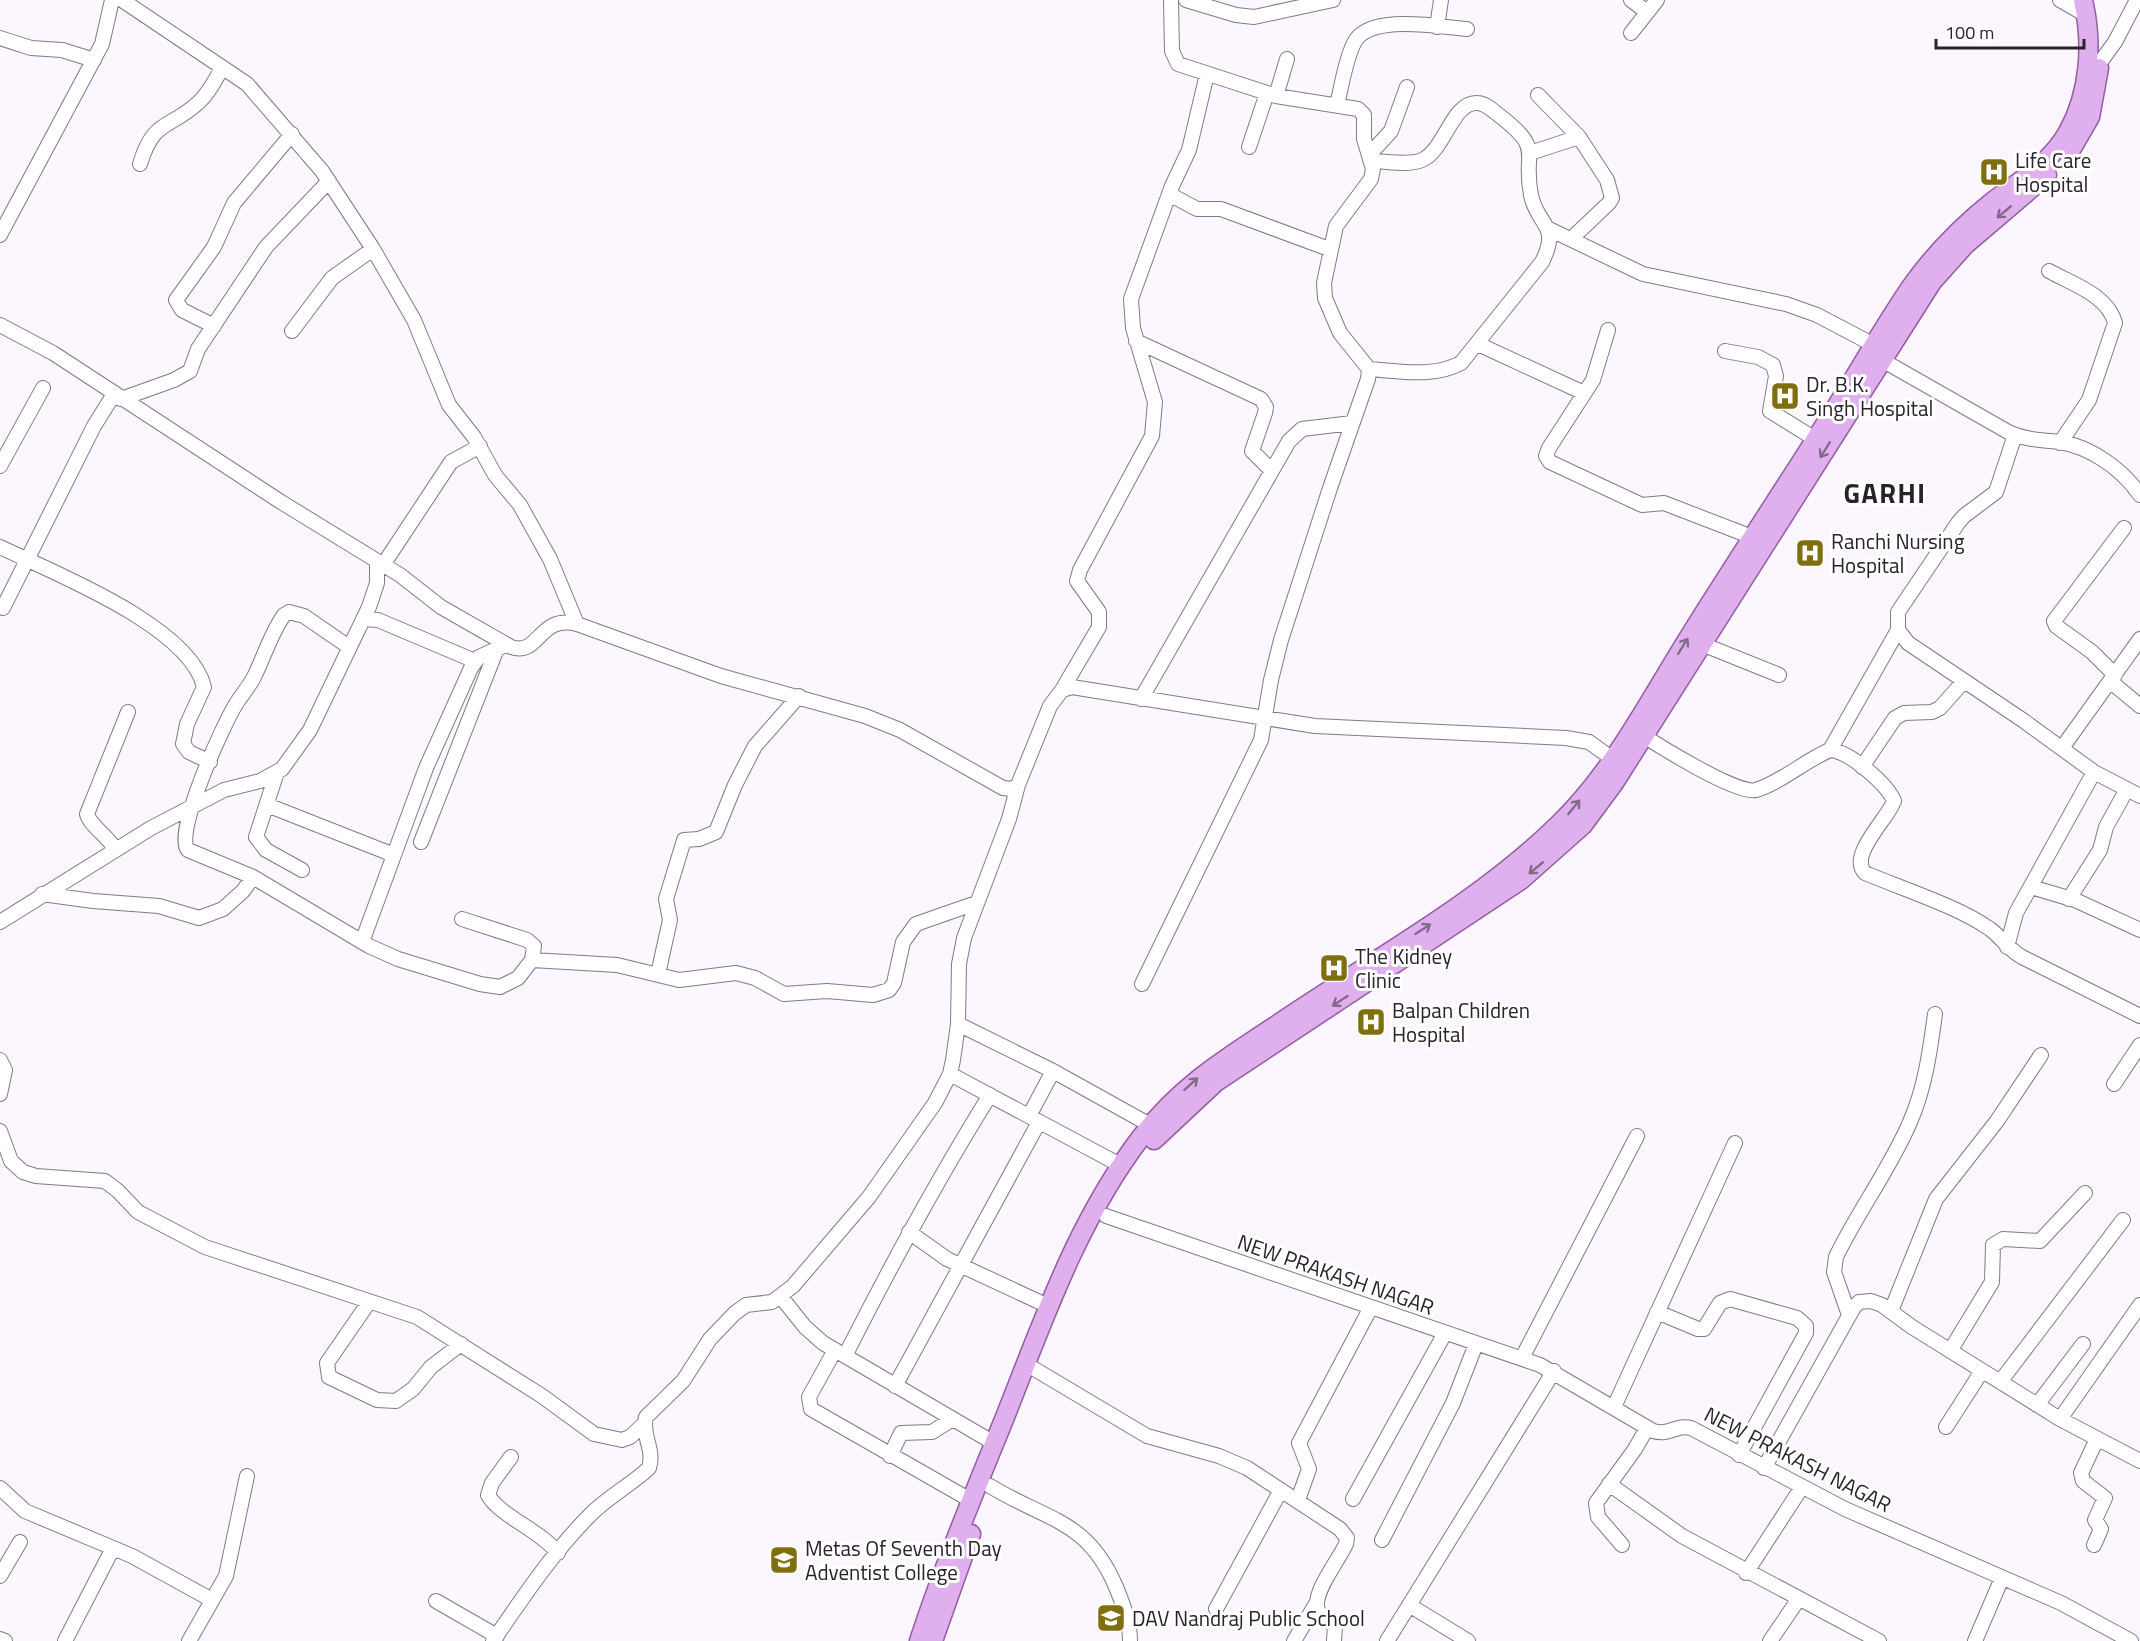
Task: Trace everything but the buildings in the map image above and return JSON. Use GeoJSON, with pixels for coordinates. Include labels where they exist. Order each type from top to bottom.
{"type":"FeatureCollection","features":[{"type":"Feature","properties":{"kind":"main road"},"geometry":{"type":"LineString","coordinates":[[919,1641],[994,1443],[1106,1216],[1153,1141],[1199,1096],[1521,880],[1583,825],[1752,537],[1815,439],[1949,260],[2044,178],[2070,151],[2090,117],[2099,64],[2088,5]]}},
{"type":"Feature","properties":{"kind":"main road"},"geometry":{"type":"LineString","coordinates":[[1638,732],[1702,644],[1878,353],[1911,287],[1946,242],[1999,196],[2033,172],[2060,145],[2071,127],[2085,83],[2089,51],[2088,5]]}},
{"type":"Feature","properties":{"kind":"main road"},"geometry":{"type":"LineString","coordinates":[[933,1641],[990,1486],[1048,1306],[1077,1244],[1122,1166],[1152,1126],[1176,1098],[1205,1071],[1452,910],[1508,869],[1564,820],[1619,762]]}},
{"type":"Feature","properties":{"kind":"street"},"geometry":{"type":"LineString","coordinates":[[0,234],[94,60],[105,35],[112,0]]}},
{"type":"Feature","properties":{"kind":"street"},"geometry":{"type":"LineString","coordinates":[[122,0],[253,89],[328,181],[373,249],[414,320],[449,405],[480,446],[495,475],[520,505],[550,559],[577,624]]}},
{"type":"Feature","properties":{"kind":"street"},"geometry":{"type":"LineString","coordinates":[[1142,984],[1261,740],[1270,680],[1368,379],[1369,369],[1340,333],[1325,298],[1324,283],[1329,249],[1339,220],[1371,179],[1370,158],[1364,140],[1364,115],[1358,110],[1272,94],[1183,67],[1174,60],[1172,51],[1171,0]]}},
{"type":"Feature","properties":{"kind":"street"},"geometry":{"type":"LineString","coordinates":[[1186,0],[1236,15],[1254,17],[1333,0]]}},
{"type":"Feature","properties":{"kind":"street"},"geometry":{"type":"LineString","coordinates":[[1437,27],[1441,0]]}},
{"type":"Feature","properties":{"kind":"street"},"geometry":{"type":"LineString","coordinates":[[1631,0],[1647,12]]}},
{"type":"Feature","properties":{"kind":"street"},"geometry":{"type":"LineString","coordinates":[[1631,33],[1657,0]]}},
{"type":"Feature","properties":{"kind":"street"},"geometry":{"type":"LineString","coordinates":[[2060,0],[2088,5]]}},
{"type":"Feature","properties":{"kind":"street"},"geometry":{"type":"LineString","coordinates":[[2099,64],[2115,42],[2137,0]]}},
{"type":"Feature","properties":{"kind":"street"},"geometry":{"type":"LineString","coordinates":[[1337,105],[1354,43],[1360,33],[1370,27],[1380,25],[1467,28]]}},
{"type":"Feature","properties":{"kind":"street"},"geometry":{"type":"LineString","coordinates":[[0,38],[31,48],[62,50],[94,60]]}},
{"type":"Feature","properties":{"kind":"street"},"geometry":{"type":"LineString","coordinates":[[1249,147],[1287,59]]}},
{"type":"Feature","properties":{"kind":"street"},"geometry":{"type":"LineString","coordinates":[[141,164],[151,136],[201,100],[210,90],[222,68]]}},
{"type":"Feature","properties":{"kind":"street"},"geometry":{"type":"LineString","coordinates":[[435,1601],[495,1638],[558,1553],[597,1509],[649,1468],[651,1453],[644,1424],[646,1417],[683,1381],[710,1339],[728,1319],[746,1305],[772,1302],[781,1297],[836,1238],[869,1197],[935,1103],[950,1074],[958,1024],[961,952],[976,903],[1008,819],[1018,785],[1050,706],[1099,627],[1099,612],[1077,581],[1080,570],[1152,436],[1155,402],[1147,367],[1136,341],[1130,314],[1131,299],[1169,194],[1189,150],[1207,74]]}},
{"type":"Feature","properties":{"kind":"street"},"geometry":{"type":"LineString","coordinates":[[1370,158],[1392,131],[1407,87]]}},
{"type":"Feature","properties":{"kind":"street"},"geometry":{"type":"LineString","coordinates":[[1538,95],[1579,137],[1607,180],[1612,198],[1571,239]]}},
{"type":"Feature","properties":{"kind":"street"},"geometry":{"type":"LineString","coordinates":[[1369,369],[1440,372],[1461,363],[1542,262],[1550,242],[1549,229],[1531,197],[1530,153],[1527,141],[1519,131],[1484,104],[1476,102],[1461,109],[1435,149],[1422,160],[1370,158]]}},
{"type":"Feature","properties":{"kind":"street"},"geometry":{"type":"LineString","coordinates":[[214,326],[182,310],[176,300],[214,247],[234,203],[292,134]]}},
{"type":"Feature","properties":{"kind":"street"},"geometry":{"type":"LineString","coordinates":[[1530,153],[1579,137]]}},
{"type":"Feature","properties":{"kind":"street"},"geometry":{"type":"LineString","coordinates":[[3,608],[94,426],[118,397],[174,380],[190,371],[198,349],[266,247],[328,181]]}},
{"type":"Feature","properties":{"kind":"street"},"geometry":{"type":"LineString","coordinates":[[1169,194],[1197,209],[1221,208],[1329,249]]}},
{"type":"Feature","properties":{"kind":"street"},"geometry":{"type":"LineString","coordinates":[[1549,229],[1656,278],[1786,304],[1804,310],[2015,435],[2032,440],[2060,442],[2085,449],[2096,455],[2122,474],[2140,495]]}},
{"type":"Feature","properties":{"kind":"street"},"geometry":{"type":"LineString","coordinates":[[292,332],[332,278],[373,249]]}},
{"type":"Feature","properties":{"kind":"street"},"geometry":{"type":"LineString","coordinates":[[2049,271],[2102,301],[2109,308],[2115,323],[2089,400],[2060,442]]}},
{"type":"Feature","properties":{"kind":"street"},"geometry":{"type":"LineString","coordinates":[[0,325],[53,353],[118,397],[413,584],[441,607],[501,648],[520,650],[527,648],[549,626],[567,621],[721,676],[865,716],[900,730],[1004,789],[1012,789],[1018,785]]}},
{"type":"Feature","properties":{"kind":"street"},"geometry":{"type":"LineString","coordinates":[[1608,330],[1597,370],[1549,448],[1546,456],[1550,462],[1642,505],[1664,503],[1752,537]]}},
{"type":"Feature","properties":{"kind":"street"},"geometry":{"type":"LineString","coordinates":[[1136,341],[1261,399],[1266,407],[1265,413],[1252,451],[1271,470]]}},
{"type":"Feature","properties":{"kind":"street"},"geometry":{"type":"LineString","coordinates":[[1478,344],[1584,393]]}},
{"type":"Feature","properties":{"kind":"street"},"geometry":{"type":"LineString","coordinates":[[1725,351],[1758,357],[1773,365],[1776,376],[1770,411],[1815,439]]}},
{"type":"Feature","properties":{"kind":"street"},"geometry":{"type":"LineString","coordinates":[[0,466],[43,388]]}},
{"type":"Feature","properties":{"kind":"street"},"geometry":{"type":"LineString","coordinates":[[1141,699],[1289,441],[1302,429],[1352,423]]}},
{"type":"Feature","properties":{"kind":"street"},"geometry":{"type":"LineString","coordinates":[[1638,732],[1728,784],[1747,790],[1760,788],[1830,750],[1898,630],[1898,612],[1958,523],[1996,492],[2015,435]]}},
{"type":"Feature","properties":{"kind":"street"},"geometry":{"type":"LineString","coordinates":[[0,922],[115,849],[191,806],[224,790],[260,780],[278,772],[310,730],[363,619],[377,583],[380,564],[451,462],[480,446]]}},
{"type":"Feature","properties":{"kind":"street"},"geometry":{"type":"LineString","coordinates":[[2124,528],[2054,621],[2056,626],[2092,652],[2113,678],[2140,705]]}},
{"type":"Feature","properties":{"kind":"street"},"geometry":{"type":"LineString","coordinates":[[0,547],[119,604],[188,659],[199,674],[204,687],[187,724],[183,744],[189,752],[210,762]]}},
{"type":"Feature","properties":{"kind":"street"},"geometry":{"type":"LineString","coordinates":[[349,647],[304,616],[289,612],[284,615],[249,687],[235,705],[191,806],[183,840],[185,846],[253,877],[362,942],[398,959],[490,986],[500,987],[518,978],[532,960],[534,946],[527,940],[462,919]]}},
{"type":"Feature","properties":{"kind":"street"},"geometry":{"type":"LineString","coordinates":[[363,619],[378,620],[475,661]]}},
{"type":"Feature","properties":{"kind":"street"},"geometry":{"type":"LineString","coordinates":[[1898,630],[1908,643],[2094,772],[2140,796]]}},
{"type":"Feature","properties":{"kind":"street"},"geometry":{"type":"LineString","coordinates":[[2062,748],[2140,639]]}},
{"type":"Feature","properties":{"kind":"street"},"geometry":{"type":"LineString","coordinates":[[1702,644],[1779,675]]}},
{"type":"Feature","properties":{"kind":"street"},"geometry":{"type":"LineString","coordinates":[[362,942],[426,768],[475,661],[501,648]]}},
{"type":"Feature","properties":{"kind":"street"},"geometry":{"type":"LineString","coordinates":[[421,842],[501,648]]}},
{"type":"Feature","properties":{"kind":"street"},"geometry":{"type":"LineString","coordinates":[[1862,767],[1895,718],[1904,713],[1932,712],[1940,708],[1964,681]]}},
{"type":"Feature","properties":{"kind":"street"},"geometry":{"type":"LineString","coordinates":[[1062,690],[1082,688],[1327,728],[1566,738],[1589,741],[1619,762]]}},
{"type":"Feature","properties":{"kind":"street"},"geometry":{"type":"LineString","coordinates":[[658,974],[670,920],[666,899],[684,840],[699,839],[716,832],[735,785],[755,746],[799,696]]}},
{"type":"Feature","properties":{"kind":"street"},"geometry":{"type":"LineString","coordinates":[[115,849],[105,834],[91,824],[87,814],[128,712]]}},
{"type":"Feature","properties":{"kind":"street"},"geometry":{"type":"LineString","coordinates":[[1830,750],[1844,753],[1886,786],[1894,801],[1863,849],[1859,860],[1860,868],[1865,873],[1970,918],[1991,930],[2007,947],[2022,957],[2140,1016]]}},
{"type":"Feature","properties":{"kind":"street"},"geometry":{"type":"LineString","coordinates":[[278,772],[257,826],[256,840],[266,849],[302,870]]}},
{"type":"Feature","properties":{"kind":"street"},"geometry":{"type":"LineString","coordinates":[[2007,947],[2016,913],[2094,772]]}},
{"type":"Feature","properties":{"kind":"street"},"geometry":{"type":"LineString","coordinates":[[2069,898],[2100,850],[2109,820],[2127,789]]}},
{"type":"Feature","properties":{"kind":"street"},"geometry":{"type":"LineString","coordinates":[[267,805],[393,855]]}},
{"type":"Feature","properties":{"kind":"street"},"geometry":{"type":"LineString","coordinates":[[42,894],[159,906],[199,918],[224,909],[253,877]]}},
{"type":"Feature","properties":{"kind":"street"},"geometry":{"type":"LineString","coordinates":[[2031,887],[2069,898],[2140,930]]}},
{"type":"Feature","properties":{"kind":"street"},"geometry":{"type":"LineString","coordinates":[[532,960],[617,965],[689,980],[736,973],[755,978],[784,994],[827,991],[860,995],[882,993],[894,983],[903,942],[916,924],[976,903]]}},
{"type":"Feature","properties":{"kind":"street"},"geometry":{"type":"LineString","coordinates":[[1849,1315],[1834,1272],[1836,1257],[1910,1122],[1926,1074],[1935,1014]]}},
{"type":"Feature","properties":{"kind":"street"},"geometry":{"type":"LineString","coordinates":[[958,1024],[1053,1071],[1152,1126]]}},
{"type":"Feature","properties":{"kind":"street"},"geometry":{"type":"LineString","coordinates":[[2114,1084],[2140,1045]]}},
{"type":"Feature","properties":{"kind":"street"},"geometry":{"type":"LineString","coordinates":[[1891,1311],[1936,1200],[1997,1121],[2041,1055]]}},
{"type":"Feature","properties":{"kind":"street"},"geometry":{"type":"LineString","coordinates":[[0,1059],[5,1070],[0,1094]]}},
{"type":"Feature","properties":{"kind":"street"},"geometry":{"type":"LineString","coordinates":[[895,1386],[1034,1119],[1053,1071]]}},
{"type":"Feature","properties":{"kind":"street"},"geometry":{"type":"LineString","coordinates":[[950,1074],[1122,1166]]}},
{"type":"Feature","properties":{"kind":"street"},"geometry":{"type":"LineString","coordinates":[[972,1500],[890,1456],[811,1409],[809,1397],[840,1353],[948,1161],[990,1095]]}},
{"type":"Feature","properties":{"kind":"street"},"geometry":{"type":"LineString","coordinates":[[0,1131],[11,1161],[23,1172],[36,1176],[105,1181],[138,1212],[191,1241],[417,1317],[552,1402],[575,1423],[594,1434],[622,1440],[630,1437],[644,1424]]}},
{"type":"Feature","properties":{"kind":"street"},"geometry":{"type":"LineString","coordinates":[[1522,1358],[1637,1136]]}},
{"type":"Feature","properties":{"kind":"street"},"geometry":{"type":"LineString","coordinates":[[1614,1407],[1735,1143]]}},
{"type":"Feature","properties":{"kind":"street"},"geometry":{"type":"LineString","coordinates":[[1950,1351],[1992,1282],[1994,1245],[2003,1239],[2040,1241],[2085,1193]]}},
{"type":"Feature","properties":{"kind":"street","name":"NEW PRAKASH NAGAR"},"geometry":{"type":"LineString","coordinates":[[1106,1216],[1370,1309],[1522,1358],[1554,1371],[1647,1428],[1664,1434],[1684,1426],[1691,1428],[1764,1468],[1896,1533],[2061,1603],[2133,1641]]}},
{"type":"Feature","properties":{"kind":"street"},"geometry":{"type":"LineString","coordinates":[[2000,1382],[2123,1220]]}},
{"type":"Feature","properties":{"kind":"street"},"geometry":{"type":"LineString","coordinates":[[909,1232],[959,1264],[1048,1306]]}},
{"type":"Feature","properties":{"kind":"street"},"geometry":{"type":"LineString","coordinates":[[781,1297],[813,1335],[951,1420],[994,1443]]}},
{"type":"Feature","properties":{"kind":"street"},"geometry":{"type":"LineString","coordinates":[[1657,1312],[1698,1329],[1704,1329],[1720,1303],[1730,1299],[1797,1318],[1806,1326],[1806,1333],[1739,1455]]}},
{"type":"Feature","properties":{"kind":"street"},"geometry":{"type":"LineString","coordinates":[[1764,1468],[1849,1315],[1859,1302],[1871,1301],[1891,1311],[1950,1351],[2060,1419],[2140,1461]]}},
{"type":"Feature","properties":{"kind":"street"},"geometry":{"type":"LineString","coordinates":[[369,1302],[327,1363],[326,1369],[329,1377],[377,1400],[396,1401],[405,1395],[431,1367],[461,1344]]}},
{"type":"Feature","properties":{"kind":"street"},"geometry":{"type":"LineString","coordinates":[[2060,1419],[2133,1323],[2140,1305]]}},
{"type":"Feature","properties":{"kind":"street"},"geometry":{"type":"LineString","coordinates":[[1298,1500],[1309,1469],[1299,1443],[1370,1309]]}},
{"type":"Feature","properties":{"kind":"street"},"geometry":{"type":"LineString","coordinates":[[1353,1499],[1445,1333]]}},
{"type":"Feature","properties":{"kind":"street"},"geometry":{"type":"LineString","coordinates":[[1382,1540],[1453,1403],[1476,1344]]}},
{"type":"Feature","properties":{"kind":"street"},"geometry":{"type":"LineString","coordinates":[[2037,1405],[2083,1344]]}},
{"type":"Feature","properties":{"kind":"street"},"geometry":{"type":"LineString","coordinates":[[1030,1367],[1147,1436],[1234,1462],[1298,1500],[1340,1529],[1347,1538],[1317,1602],[1294,1641]]}},
{"type":"Feature","properties":{"kind":"street"},"geometry":{"type":"LineString","coordinates":[[1387,1641],[1554,1371]]}},
{"type":"Feature","properties":{"kind":"street"},"geometry":{"type":"LineString","coordinates":[[1946,1427],[1982,1371]]}},
{"type":"Feature","properties":{"kind":"street"},"geometry":{"type":"LineString","coordinates":[[890,1456],[901,1433],[932,1432],[951,1420]]}},
{"type":"Feature","properties":{"kind":"street"},"geometry":{"type":"LineString","coordinates":[[1622,1545],[1595,1512],[1599,1497],[1647,1428]]}},
{"type":"Feature","properties":{"kind":"street"},"geometry":{"type":"LineString","coordinates":[[2094,1545],[2101,1529],[2095,1520],[2105,1498],[2084,1481],[2081,1473],[2097,1439]]}},
{"type":"Feature","properties":{"kind":"street"},"geometry":{"type":"LineString","coordinates":[[511,1456],[492,1483],[488,1495],[496,1504],[545,1539],[558,1553]]}},
{"type":"Feature","properties":{"kind":"street"},"geometry":{"type":"LineString","coordinates":[[189,1641],[222,1587],[231,1562],[247,1476]]}},
{"type":"Feature","properties":{"kind":"street"},"geometry":{"type":"LineString","coordinates":[[1609,1484],[1666,1527],[1746,1573],[1879,1641]]}},
{"type":"Feature","properties":{"kind":"street"},"geometry":{"type":"LineString","coordinates":[[990,1486],[1017,1503],[1067,1526],[1094,1547],[1119,1594],[1128,1620],[1130,1641]]}},
{"type":"Feature","properties":{"kind":"street"},"geometry":{"type":"LineString","coordinates":[[1746,1573],[1802,1487]]}},
{"type":"Feature","properties":{"kind":"street"},"geometry":{"type":"LineString","coordinates":[[0,1488],[25,1511],[113,1548],[212,1600]]}},
{"type":"Feature","properties":{"kind":"street"},"geometry":{"type":"LineString","coordinates":[[1216,1609],[1281,1490]]}},
{"type":"Feature","properties":{"kind":"street"},"geometry":{"type":"LineString","coordinates":[[0,1576],[20,1542]]}},
{"type":"Feature","properties":{"kind":"street"},"geometry":{"type":"LineString","coordinates":[[65,1641],[113,1548]]}},
{"type":"Feature","properties":{"kind":"street"},"geometry":{"type":"LineString","coordinates":[[1975,1641],[2002,1578]]}},
{"type":"Feature","properties":{"kind":"street"},"geometry":{"type":"LineString","coordinates":[[1772,1640],[1798,1600]]}},
{"type":"Feature","properties":{"kind":"street"},"geometry":{"type":"LineString","coordinates":[[1317,1602],[1320,1614],[1335,1627],[1334,1641]]}},
{"type":"Feature","properties":{"kind":"street"},"geometry":{"type":"LineString","coordinates":[[1409,1605],[1468,1641]]}},
{"type":"Feature","properties":{"kind":"street"},"geometry":{"type":"LineString","coordinates":[[2133,1641],[2140,1632]]}},
{"type":"Feature","properties":{"kind":"street"},"geometry":{"type":"LineString","coordinates":[[0,1638],[5,1641]]}},
{"type":"Feature","properties":{"kind":"place","name":"Life Care Hospital"},"geometry":{"type":"Point","coordinates":[1994,172]}},
{"type":"Feature","properties":{"kind":"place","name":"Dr. B.K. Singh Hospital"},"geometry":{"type":"Point","coordinates":[1785,396]}},
{"type":"Feature","properties":{"kind":"place","name":"Ranchi Nursing Hospital"},"geometry":{"type":"Point","coordinates":[1810,553]}},
{"type":"Feature","properties":{"kind":"place","name":"The Kidney Clinic"},"geometry":{"type":"Point","coordinates":[1334,968]}},
{"type":"Feature","properties":{"kind":"place","name":"Balpan Children Hospital"},"geometry":{"type":"Point","coordinates":[1371,1022]}},
{"type":"Feature","properties":{"kind":"place","name":"Metas Of Seventh Day Adventist College"},"geometry":{"type":"Point","coordinates":[784,1560]}},
{"type":"Feature","properties":{"kind":"place","name":"DAV Nandraj Public School"},"geometry":{"type":"Point","coordinates":[1111,1618]}},
{"type":"Feature","properties":{"kind":"district","name":"GARHI"},"geometry":{"type":"Point","coordinates":[1885,492]}}]}
